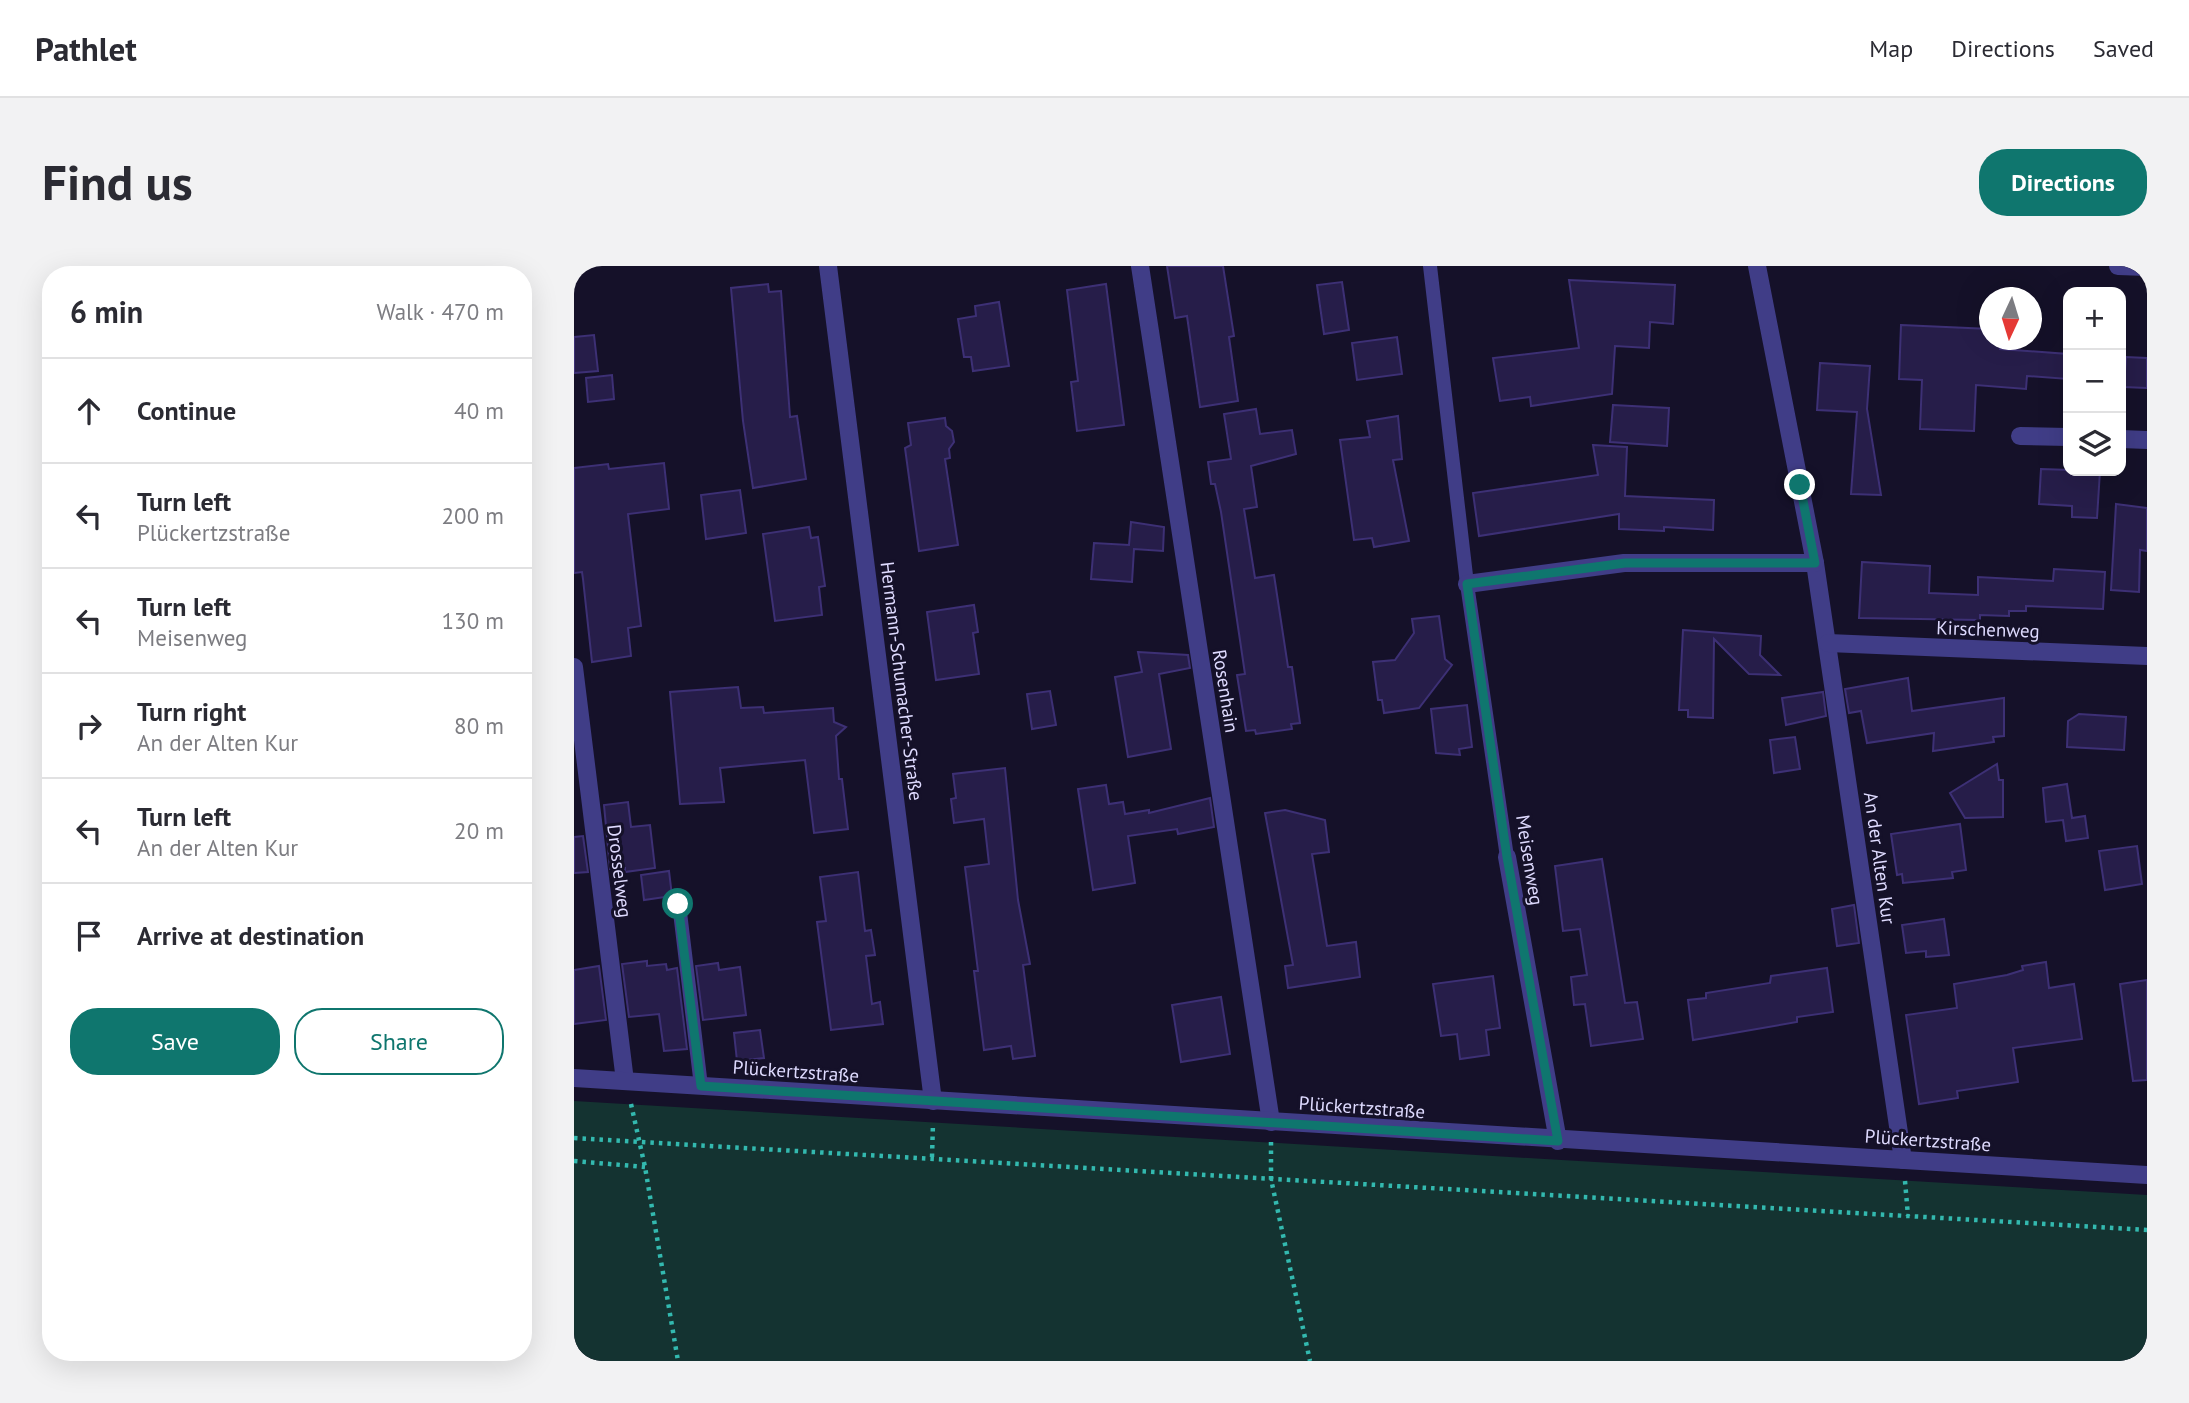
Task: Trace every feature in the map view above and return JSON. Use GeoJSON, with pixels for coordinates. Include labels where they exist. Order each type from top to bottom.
{"type":"FeatureCollection","features":[{"type":"Feature","properties":{"kind":"street","name":"Hermann-Schumacher-Straße"},"geometry":{"type":"LineString","coordinates":[[828,266],[933,1101]]}},
{"type":"Feature","properties":{"kind":"street","name":"Rosenhain"},"geometry":{"type":"LineString","coordinates":[[1140,266],[1271,1122]]}},
{"type":"Feature","properties":{"kind":"street","name":"An der Alten Kur"},"geometry":{"type":"LineString","coordinates":[[1757,266],[1815,563],[1903,1160]]}},
{"type":"Feature","properties":{"kind":"street"},"geometry":{"type":"LineString","coordinates":[[2118,266],[2147,267]]}},
{"type":"Feature","properties":{"kind":"street"},"geometry":{"type":"LineString","coordinates":[[2020,436],[2063,438]]}},
{"type":"Feature","properties":{"kind":"street"},"geometry":{"type":"LineString","coordinates":[[2126,439],[2147,440]]}},
{"type":"Feature","properties":{"kind":"street"},"geometry":{"type":"LineString","coordinates":[[1467,584],[1625,563],[1815,563]]}},
{"type":"Feature","properties":{"kind":"street","name":"Kirschenweg"},"geometry":{"type":"LineString","coordinates":[[1828,643],[2147,656]]}},
{"type":"Feature","properties":{"kind":"street","name":"Drosselweg"},"geometry":{"type":"LineString","coordinates":[[574,667],[625,1081]]}},
{"type":"Feature","properties":{"kind":"street","name":"Meisenweg"},"geometry":{"type":"LineString","coordinates":[[1507,857],[1558,1141]]}},
{"type":"Feature","properties":{"kind":"street","name":"Plückertzstraße"},"geometry":{"type":"LineString","coordinates":[[574,1078],[1558,1141],[2147,1175]]}},
{"type":"Feature","properties":{"kind":"lane","name":"Meisenweg"},"geometry":{"type":"LineString","coordinates":[[1430,266],[1467,584],[1507,857]]}},
{"type":"Feature","properties":{"kind":"lane"},"geometry":{"type":"LineString","coordinates":[[678,904],[701,1086]]}},
{"type":"Feature","properties":{"kind":"path"},"geometry":{"type":"LineString","coordinates":[[625,1081],[645,1167],[678,1361]]}},
{"type":"Feature","properties":{"kind":"path"},"geometry":{"type":"LineString","coordinates":[[932,1157],[933,1101]]}},
{"type":"Feature","properties":{"kind":"path"},"geometry":{"type":"LineString","coordinates":[[1271,1122],[1271,1179],[1310,1361]]}},
{"type":"Feature","properties":{"kind":"path"},"geometry":{"type":"LineString","coordinates":[[574,1138],[2147,1230]]}},
{"type":"Feature","properties":{"kind":"path"},"geometry":{"type":"LineString","coordinates":[[1903,1160],[1908,1216]]}},
{"type":"Feature","properties":{"kind":"path"},"geometry":{"type":"LineString","coordinates":[[574,1161],[645,1167]]}},
{"type":"Feature","properties":{"kind":"green space"},"geometry":{"type":"Polygon","coordinates":[[[574,1101],[2147,1195],[2147,1361],[574,1361],[574,1101]]]}},
{"type":"Feature","properties":{"kind":"building"},"geometry":{"type":"Polygon","coordinates":[[[1167,266],[1223,266],[1234,336],[1229,337],[1238,401],[1200,407],[1187,316],[1175,318],[1167,266]]]}},
{"type":"Feature","properties":{"kind":"building"},"geometry":{"type":"Polygon","coordinates":[[[1569,280],[1675,285],[1673,324],[1650,322],[1649,348],[1615,346],[1612,394],[1531,406],[1530,397],[1500,401],[1493,358],[1579,348],[1569,280]]]}},
{"type":"Feature","properties":{"kind":"building"},"geometry":{"type":"Polygon","coordinates":[[[1342,282],[1349,330],[1324,334],[1317,285],[1342,282]]]}},
{"type":"Feature","properties":{"kind":"building"},"geometry":{"type":"Polygon","coordinates":[[[768,284],[769,292],[781,291],[790,417],[797,416],[806,479],[753,488],[743,421],[731,288],[768,284]]]}},
{"type":"Feature","properties":{"kind":"building"},"geometry":{"type":"Polygon","coordinates":[[[1106,284],[1124,425],[1077,431],[1071,382],[1078,381],[1067,290],[1106,284]]]}},
{"type":"Feature","properties":{"kind":"building"},"geometry":{"type":"Polygon","coordinates":[[[999,302],[1009,366],[973,371],[971,357],[964,357],[958,319],[976,316],[975,306],[999,302]]]}},
{"type":"Feature","properties":{"kind":"building"},"geometry":{"type":"Polygon","coordinates":[[[1901,325],[1979,329],[1979,350],[2063,354],[2063,379],[2027,376],[2026,389],[1976,385],[1974,431],[1920,429],[1922,380],[1899,379],[1901,325]]]}},
{"type":"Feature","properties":{"kind":"building"},"geometry":{"type":"Polygon","coordinates":[[[594,335],[598,371],[574,373],[574,337],[594,335]]]}},
{"type":"Feature","properties":{"kind":"building"},"geometry":{"type":"Polygon","coordinates":[[[1397,337],[1402,374],[1357,380],[1352,343],[1397,337]]]}},
{"type":"Feature","properties":{"kind":"building"},"geometry":{"type":"Polygon","coordinates":[[[2126,357],[2147,358],[2147,388],[2126,387],[2126,357]]]}},
{"type":"Feature","properties":{"kind":"building"},"geometry":{"type":"Polygon","coordinates":[[[1820,363],[1870,366],[1867,409],[1881,495],[1851,494],[1857,412],[1817,410],[1820,363]]]}},
{"type":"Feature","properties":{"kind":"building"},"geometry":{"type":"Polygon","coordinates":[[[612,375],[614,399],[588,402],[586,378],[612,375]]]}},
{"type":"Feature","properties":{"kind":"building"},"geometry":{"type":"Polygon","coordinates":[[[1613,405],[1669,408],[1667,446],[1610,442],[1613,405]]]}},
{"type":"Feature","properties":{"kind":"building"},"geometry":{"type":"Polygon","coordinates":[[[1256,409],[1260,434],[1292,430],[1296,454],[1251,466],[1257,507],[1244,509],[1255,578],[1274,575],[1288,667],[1292,667],[1300,723],[1291,724],[1292,729],[1256,734],[1255,730],[1246,731],[1237,675],[1245,674],[1221,512],[1215,484],[1211,484],[1208,462],[1231,459],[1224,414],[1256,409]]]}},
{"type":"Feature","properties":{"kind":"building"},"geometry":{"type":"Polygon","coordinates":[[[1398,416],[1402,459],[1393,460],[1409,541],[1374,547],[1372,538],[1354,540],[1340,440],[1370,437],[1367,421],[1398,416]]]}},
{"type":"Feature","properties":{"kind":"building"},"geometry":{"type":"Polygon","coordinates":[[[945,418],[954,442],[949,449],[950,458],[945,459],[958,545],[919,551],[905,448],[911,445],[908,423],[945,418]]]}},
{"type":"Feature","properties":{"kind":"building"},"geometry":{"type":"Polygon","coordinates":[[[1593,445],[1627,447],[1625,496],[1714,500],[1713,530],[1664,527],[1664,531],[1619,529],[1619,514],[1479,536],[1473,493],[1598,475],[1593,445]]]}},
{"type":"Feature","properties":{"kind":"building"},"geometry":{"type":"Polygon","coordinates":[[[664,463],[669,509],[628,514],[641,626],[628,628],[631,656],[592,662],[582,572],[574,573],[574,468],[608,464],[609,469],[664,463]]]}},
{"type":"Feature","properties":{"kind":"building"},"geometry":{"type":"Polygon","coordinates":[[[2041,469],[2063,470],[2063,476],[2100,476],[2097,518],[2072,517],[2072,506],[2039,504],[2041,469]]]}},
{"type":"Feature","properties":{"kind":"building"},"geometry":{"type":"Polygon","coordinates":[[[740,490],[746,533],[706,539],[701,495],[740,490]]]}},
{"type":"Feature","properties":{"kind":"building"},"geometry":{"type":"Polygon","coordinates":[[[2116,504],[2147,508],[2147,551],[2140,550],[2139,592],[2111,590],[2116,504]]]}},
{"type":"Feature","properties":{"kind":"building"},"geometry":{"type":"Polygon","coordinates":[[[1131,522],[1164,527],[1163,551],[1134,549],[1132,582],[1091,579],[1094,543],[1129,545],[1131,522]]]}},
{"type":"Feature","properties":{"kind":"building"},"geometry":{"type":"Polygon","coordinates":[[[809,527],[811,538],[818,537],[825,586],[819,587],[822,615],[775,621],[763,534],[809,527]]]}},
{"type":"Feature","properties":{"kind":"building"},"geometry":{"type":"Polygon","coordinates":[[[1862,562],[1930,566],[1929,593],[1978,595],[1978,577],[2053,581],[2054,569],[2105,572],[2103,609],[2026,606],[2026,611],[2009,611],[2009,616],[1980,615],[1980,620],[1859,618],[1862,562]]]}},
{"type":"Feature","properties":{"kind":"building"},"geometry":{"type":"Polygon","coordinates":[[[974,605],[978,632],[973,633],[979,674],[936,680],[927,612],[974,605]]]}},
{"type":"Feature","properties":{"kind":"building"},"geometry":{"type":"Polygon","coordinates":[[[1439,616],[1445,659],[1452,665],[1419,708],[1384,713],[1382,700],[1378,700],[1373,662],[1395,660],[1414,633],[1412,619],[1439,616]]]}},
{"type":"Feature","properties":{"kind":"building"},"geometry":{"type":"Polygon","coordinates":[[[1683,630],[1761,636],[1760,655],[1780,675],[1749,674],[1714,639],[1713,718],[1688,717],[1688,710],[1679,710],[1683,630]]]}},
{"type":"Feature","properties":{"kind":"building"},"geometry":{"type":"Polygon","coordinates":[[[1138,652],[1188,655],[1190,668],[1159,674],[1171,749],[1128,757],[1115,677],[1142,672],[1138,652]]]}},
{"type":"Feature","properties":{"kind":"building"},"geometry":{"type":"Polygon","coordinates":[[[1908,678],[1912,711],[2004,698],[2004,736],[1993,737],[1994,742],[1933,751],[1934,733],[1867,743],[1861,711],[1849,713],[1845,689],[1908,678]]]}},
{"type":"Feature","properties":{"kind":"building"},"geometry":{"type":"Polygon","coordinates":[[[738,687],[741,708],[763,707],[764,713],[833,708],[834,722],[846,727],[836,736],[839,779],[842,779],[848,829],[814,833],[805,760],[720,768],[724,802],[680,804],[670,692],[738,687]]]}},
{"type":"Feature","properties":{"kind":"building"},"geometry":{"type":"Polygon","coordinates":[[[1050,691],[1056,725],[1032,729],[1027,694],[1050,691]]]}},
{"type":"Feature","properties":{"kind":"building"},"geometry":{"type":"Polygon","coordinates":[[[1823,692],[1826,716],[1786,725],[1782,698],[1823,692]]]}},
{"type":"Feature","properties":{"kind":"building"},"geometry":{"type":"Polygon","coordinates":[[[1467,705],[1472,747],[1459,749],[1460,755],[1436,753],[1431,709],[1467,705]]]}},
{"type":"Feature","properties":{"kind":"building"},"geometry":{"type":"Polygon","coordinates":[[[2079,714],[2126,717],[2124,750],[2067,747],[2068,721],[2079,714]]]}},
{"type":"Feature","properties":{"kind":"building"},"geometry":{"type":"Polygon","coordinates":[[[1795,737],[1800,769],[1774,773],[1770,740],[1795,737]]]}},
{"type":"Feature","properties":{"kind":"building"},"geometry":{"type":"Polygon","coordinates":[[[1997,764],[1999,780],[2003,780],[2003,817],[1965,818],[1950,793],[1997,764]]]}},
{"type":"Feature","properties":{"kind":"building"},"geometry":{"type":"Polygon","coordinates":[[[1005,768],[1018,900],[1030,964],[1023,965],[1035,1056],[1013,1059],[1011,1046],[984,1050],[974,971],[978,971],[965,867],[989,864],[984,819],[954,823],[951,799],[956,798],[953,774],[1005,768]]]}},
{"type":"Feature","properties":{"kind":"building"},"geometry":{"type":"Polygon","coordinates":[[[2067,784],[2072,818],[2085,816],[2088,838],[2066,841],[2063,820],[2046,822],[2043,788],[2067,784]]]}},
{"type":"Feature","properties":{"kind":"building"},"geometry":{"type":"Polygon","coordinates":[[[1106,785],[1109,804],[1123,802],[1125,814],[1149,810],[1149,813],[1210,798],[1214,827],[1178,834],[1177,829],[1128,836],[1135,883],[1093,890],[1078,789],[1106,785]]]}},
{"type":"Feature","properties":{"kind":"building"},"geometry":{"type":"Polygon","coordinates":[[[628,802],[631,827],[650,825],[655,868],[625,872],[625,868],[610,869],[604,805],[628,802]]]}},
{"type":"Feature","properties":{"kind":"building"},"geometry":{"type":"Polygon","coordinates":[[[1285,810],[1325,820],[1329,852],[1312,854],[1327,946],[1356,942],[1360,977],[1288,988],[1285,966],[1293,965],[1265,813],[1285,810]]]}},
{"type":"Feature","properties":{"kind":"building"},"geometry":{"type":"Polygon","coordinates":[[[1960,824],[1966,870],[1952,872],[1953,878],[1903,883],[1902,874],[1897,875],[1891,834],[1960,824]]]}},
{"type":"Feature","properties":{"kind":"building"},"geometry":{"type":"Polygon","coordinates":[[[583,836],[588,872],[574,873],[574,837],[583,836]]]}},
{"type":"Feature","properties":{"kind":"building"},"geometry":{"type":"Polygon","coordinates":[[[2137,846],[2142,884],[2105,890],[2099,851],[2137,846]]]}},
{"type":"Feature","properties":{"kind":"building"},"geometry":{"type":"Polygon","coordinates":[[[1602,859],[1625,1003],[1637,1002],[1643,1039],[1591,1046],[1585,1004],[1574,1005],[1571,977],[1587,975],[1580,929],[1563,931],[1555,866],[1602,859]]]}},
{"type":"Feature","properties":{"kind":"building"},"geometry":{"type":"Polygon","coordinates":[[[669,871],[672,896],[644,900],[641,875],[669,871]]]}},
{"type":"Feature","properties":{"kind":"building"},"geometry":{"type":"Polygon","coordinates":[[[858,872],[865,931],[871,930],[875,955],[866,956],[872,1004],[880,1002],[883,1024],[831,1030],[817,922],[826,921],[820,877],[858,872]]]}},
{"type":"Feature","properties":{"kind":"building"},"geometry":{"type":"Polygon","coordinates":[[[1854,905],[1859,943],[1837,946],[1832,909],[1854,905]]]}},
{"type":"Feature","properties":{"kind":"building"},"geometry":{"type":"Polygon","coordinates":[[[1944,919],[1949,955],[1926,957],[1926,951],[1906,953],[1902,925],[1944,919]]]}},
{"type":"Feature","properties":{"kind":"building"},"geometry":{"type":"Polygon","coordinates":[[[647,961],[647,966],[666,964],[667,970],[677,968],[687,1049],[664,1051],[659,1014],[629,1017],[622,964],[647,961]]]}},
{"type":"Feature","properties":{"kind":"building"},"geometry":{"type":"Polygon","coordinates":[[[2046,962],[2049,988],[2074,984],[2082,1039],[2013,1048],[2018,1082],[1957,1091],[1958,1098],[1919,1104],[1906,1015],[1957,1008],[1954,984],[2007,975],[2023,970],[2022,966],[2046,962]]]}},
{"type":"Feature","properties":{"kind":"building"},"geometry":{"type":"Polygon","coordinates":[[[718,963],[719,970],[740,967],[746,1015],[703,1020],[696,966],[718,963]]]}},
{"type":"Feature","properties":{"kind":"building"},"geometry":{"type":"Polygon","coordinates":[[[599,966],[606,1020],[574,1024],[574,970],[599,966]]]}},
{"type":"Feature","properties":{"kind":"building"},"geometry":{"type":"Polygon","coordinates":[[[1827,968],[1833,1012],[1797,1017],[1797,1022],[1693,1040],[1688,1000],[1706,998],[1706,993],[1770,983],[1771,976],[1827,968]]]}},
{"type":"Feature","properties":{"kind":"building"},"geometry":{"type":"Polygon","coordinates":[[[1493,976],[1500,1028],[1486,1030],[1489,1055],[1460,1059],[1457,1034],[1441,1036],[1433,984],[1493,976]]]}},
{"type":"Feature","properties":{"kind":"building"},"geometry":{"type":"Polygon","coordinates":[[[2147,980],[2147,1080],[2133,1081],[2120,984],[2147,980]]]}},
{"type":"Feature","properties":{"kind":"building"},"geometry":{"type":"Polygon","coordinates":[[[1221,997],[1230,1054],[1181,1062],[1172,1005],[1221,997]]]}},
{"type":"Feature","properties":{"kind":"building"},"geometry":{"type":"Polygon","coordinates":[[[760,1030],[764,1058],[737,1061],[734,1033],[760,1030]]]}},
{"type":"Feature","properties":{"kind":"route"},"geometry":{"type":"LineString","coordinates":[[678,904],[701,1086],[1558,1141],[1507,857],[1467,584],[1625,563],[1815,563],[1800,485]]}}]}
